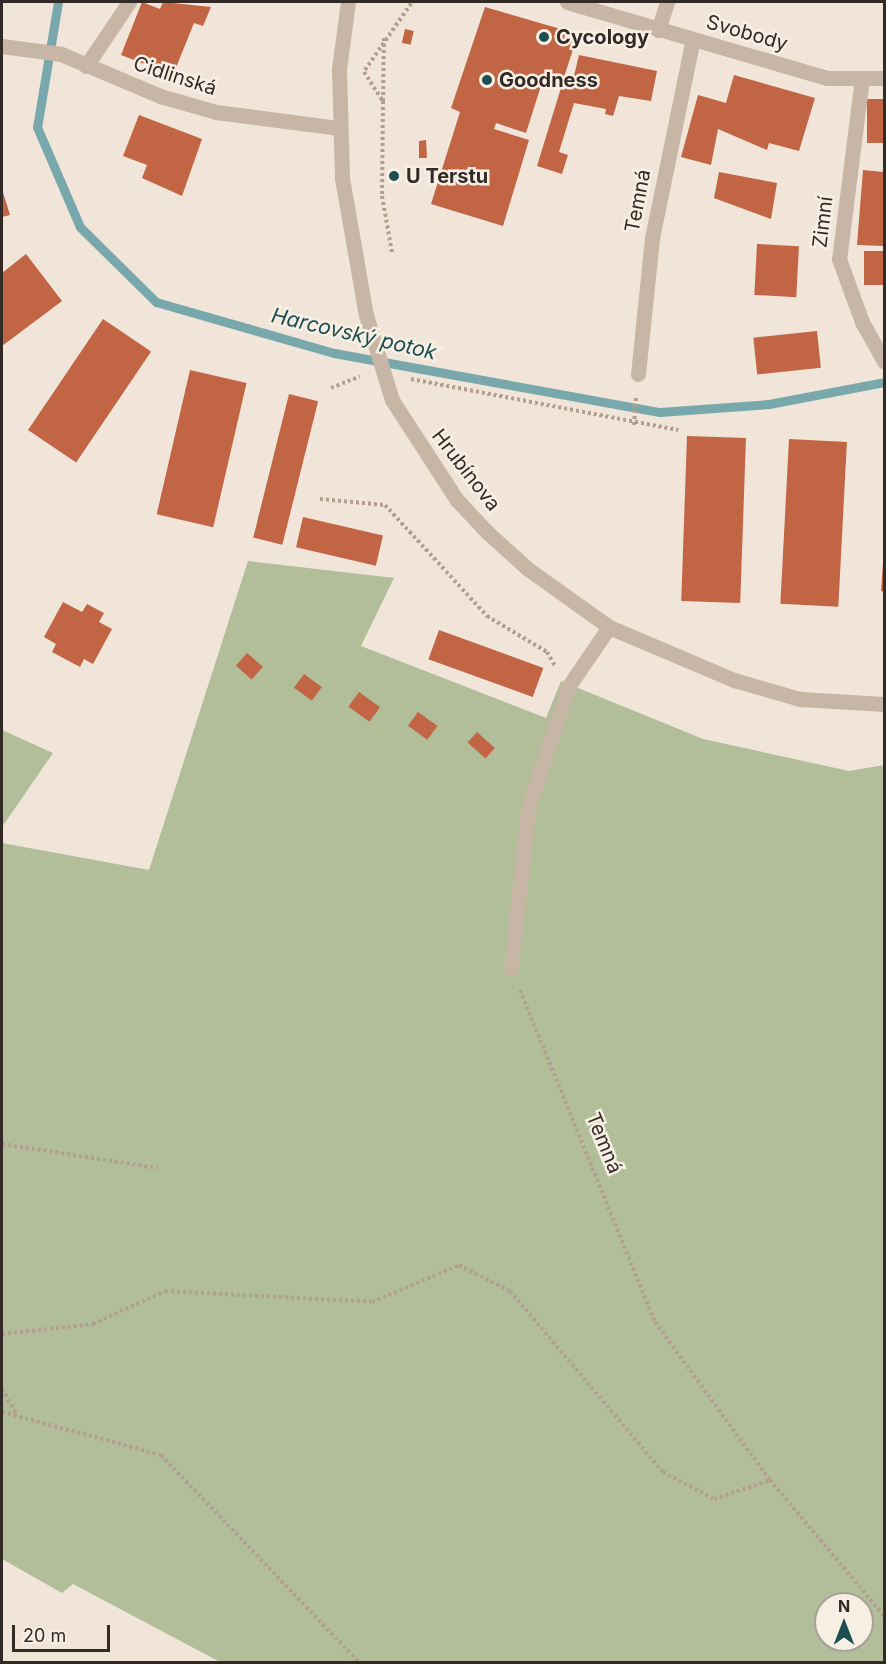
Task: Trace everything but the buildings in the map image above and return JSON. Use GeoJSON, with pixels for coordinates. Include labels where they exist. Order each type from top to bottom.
{"type":"FeatureCollection","features":[{"type":"Feature","properties":{"kind":"street"},"geometry":{"type":"LineString","coordinates":[[86,66],[129,2]]}},
{"type":"Feature","properties":{"kind":"street","name":"Hrubínova"},"geometry":{"type":"LineString","coordinates":[[348,2],[339,69],[340,128],[366,315],[392,400],[457,500],[487,532],[528,569],[609,627],[734,680],[801,699],[885,704]]}},
{"type":"Feature","properties":{"kind":"street","name":"Svobody"},"geometry":{"type":"LineString","coordinates":[[567,2],[827,78],[885,78]]}},
{"type":"Feature","properties":{"kind":"street"},"geometry":{"type":"LineString","coordinates":[[658,30],[667,2]]}},
{"type":"Feature","properties":{"kind":"street","name":"Temná"},"geometry":{"type":"LineString","coordinates":[[638,374],[652,238],[693,39]]}},
{"type":"Feature","properties":{"kind":"street","name":"Cidlinská"},"geometry":{"type":"LineString","coordinates":[[2,46],[61,54],[86,66],[216,112],[340,128]]}},
{"type":"Feature","properties":{"kind":"street","name":"Zimní"},"geometry":{"type":"LineString","coordinates":[[862,78],[839,259],[862,322],[884,360]]}},
{"type":"Feature","properties":{"kind":"street"},"geometry":{"type":"LineString","coordinates":[[511,968],[528,808],[568,687],[609,627]]}},
{"type":"Feature","properties":{"kind":"path"},"geometry":{"type":"LineString","coordinates":[[364,72],[384,37],[412,2]]}},
{"type":"Feature","properties":{"kind":"path"},"geometry":{"type":"LineString","coordinates":[[384,37],[382,196],[392,253]]}},
{"type":"Feature","properties":{"kind":"path"},"geometry":{"type":"LineString","coordinates":[[339,69],[364,72],[383,101]]}},
{"type":"Feature","properties":{"kind":"path"},"geometry":{"type":"LineString","coordinates":[[331,388],[369,372]]}},
{"type":"Feature","properties":{"kind":"path"},"geometry":{"type":"LineString","coordinates":[[408,379],[678,430]]}},
{"type":"Feature","properties":{"kind":"path"},"geometry":{"type":"LineString","coordinates":[[320,499],[385,505],[487,616],[547,652],[568,687]]}},
{"type":"Feature","properties":{"kind":"path","name":"Temná"},"geometry":{"type":"LineString","coordinates":[[511,968],[655,1322],[770,1480],[885,1616]]}},
{"type":"Feature","properties":{"kind":"path"},"geometry":{"type":"LineString","coordinates":[[2,1144],[157,1168]]}},
{"type":"Feature","properties":{"kind":"path"},"geometry":{"type":"LineString","coordinates":[[2,1334],[93,1324],[165,1291],[372,1302],[459,1265],[510,1291],[663,1472],[714,1499],[770,1480]]}},
{"type":"Feature","properties":{"kind":"path"},"geometry":{"type":"LineString","coordinates":[[2,1389],[16,1413]]}},
{"type":"Feature","properties":{"kind":"path"},"geometry":{"type":"LineString","coordinates":[[2,1412],[16,1413],[161,1455],[359,1662]]}},
{"type":"Feature","properties":{"kind":"green space"},"geometry":{"type":"Polygon","coordinates":[[[248,561],[394,578],[361,646],[546,718],[561,681],[703,739],[849,771],[884,765],[884,1662],[220,1662],[73,1584],[62,1593],[2,1559],[2,843],[149,870],[248,561]]]}},
{"type":"Feature","properties":{"kind":"green space"},"geometry":{"type":"Polygon","coordinates":[[[2,730],[53,753],[2,827],[2,730]]]}},
{"type":"Feature","properties":{"kind":"waterway","name":"Harcovský potok"},"geometry":{"type":"LineString","coordinates":[[58,2],[37,127],[80,227],[156,302],[334,353],[660,412],[769,404],[884,382]]}},
{"type":"Feature","properties":{"kind":"place","name":"Cycology"},"geometry":{"type":"Point","coordinates":[544,37]}},
{"type":"Feature","properties":{"kind":"place","name":"Goodness"},"geometry":{"type":"Point","coordinates":[487,80]}},
{"type":"Feature","properties":{"kind":"place","name":"U Terstu"},"geometry":{"type":"Point","coordinates":[394,176]}}]}
